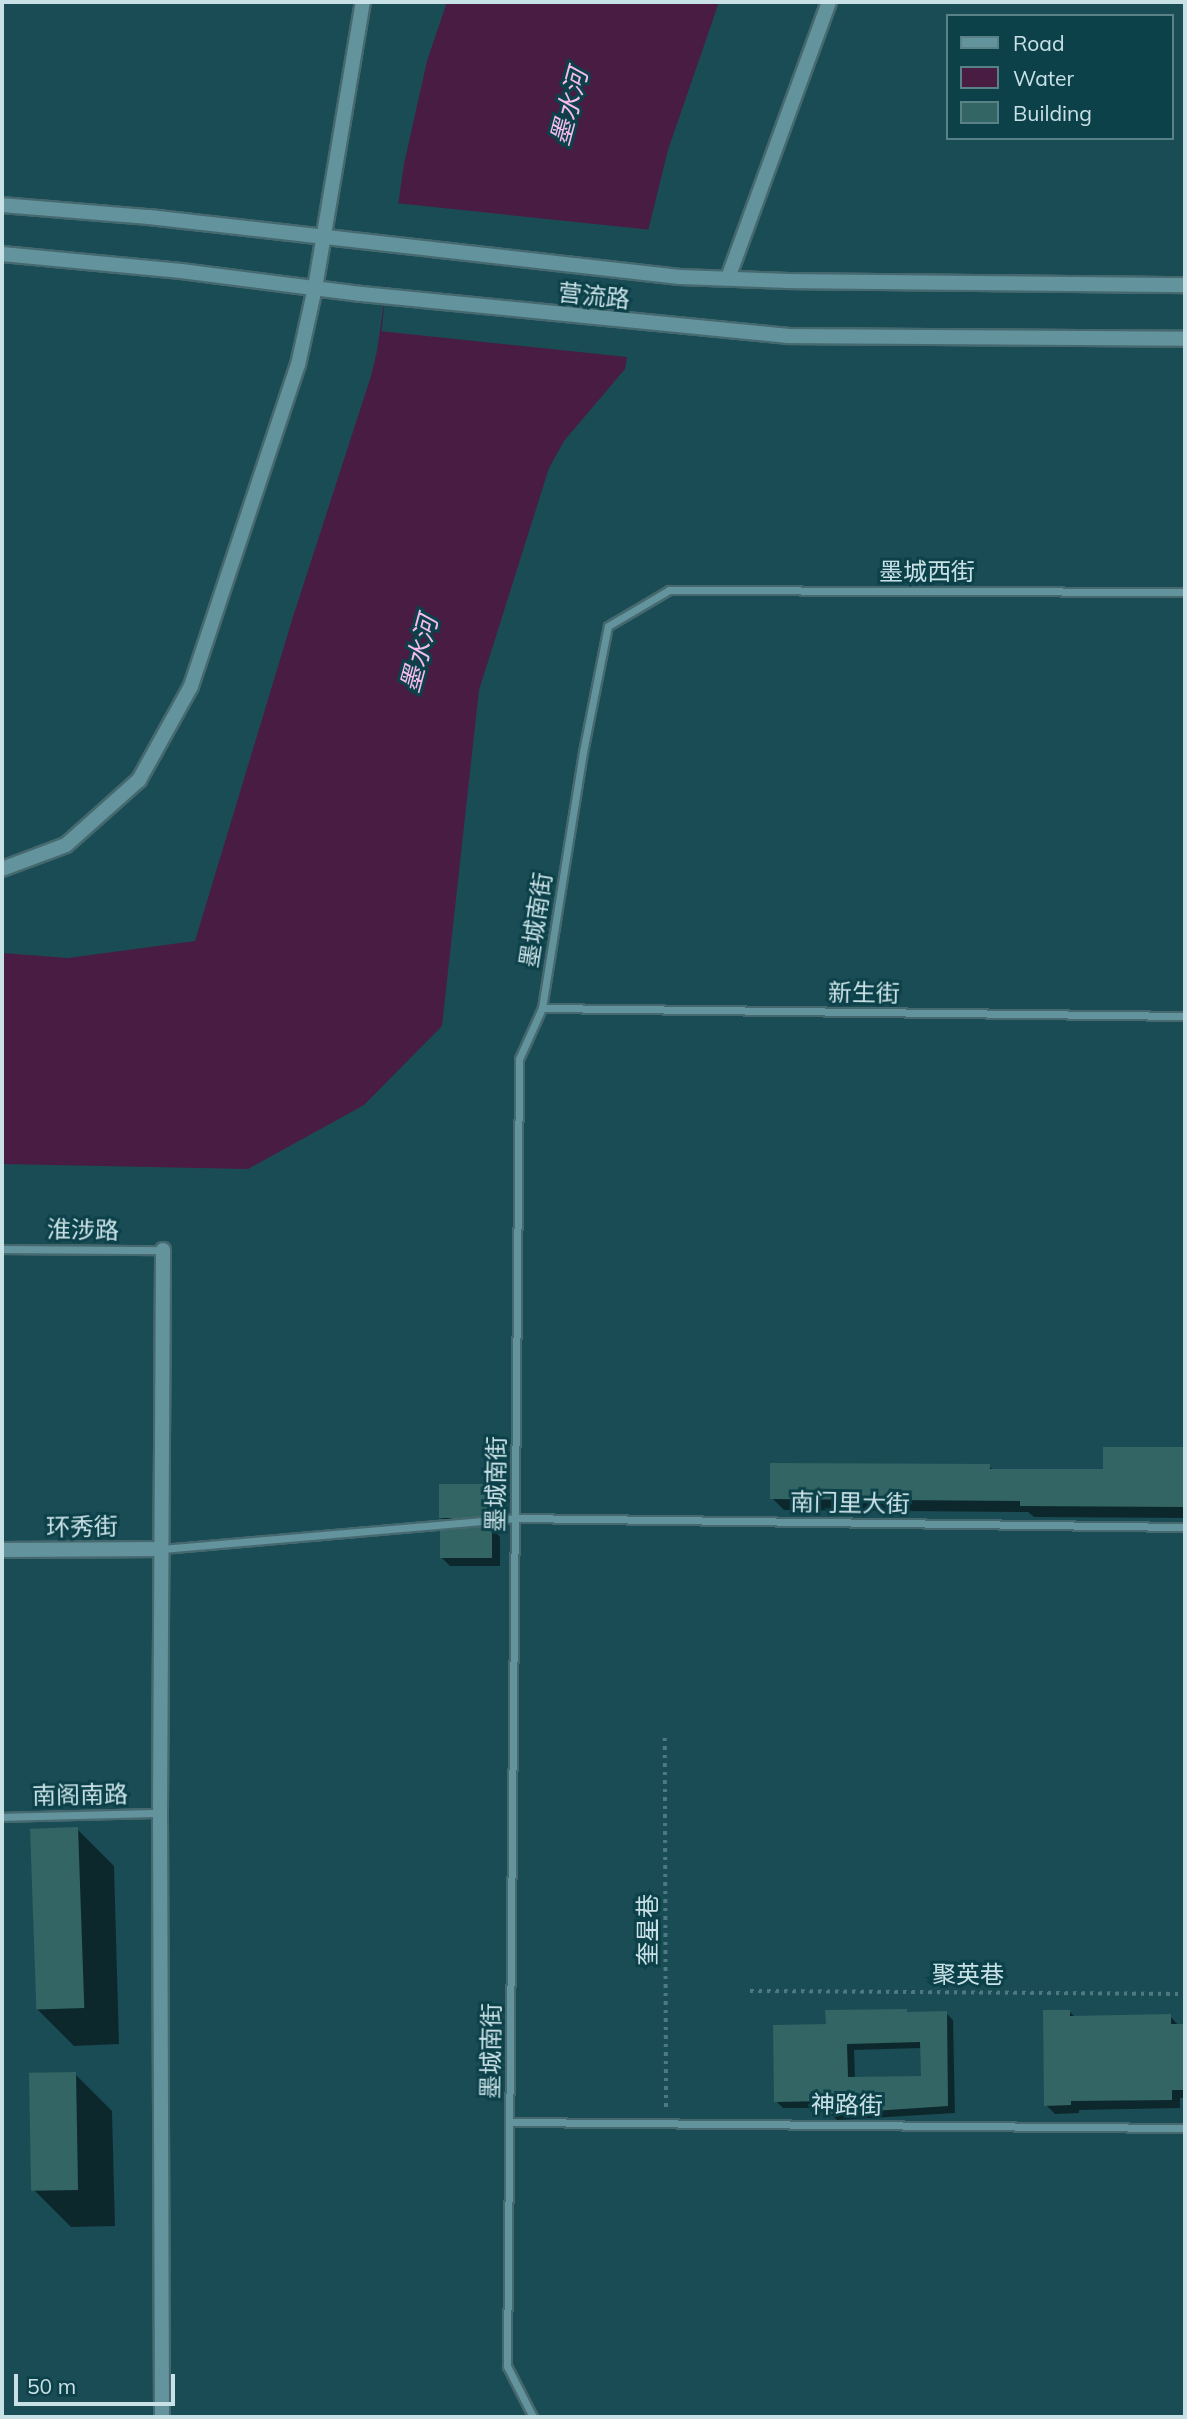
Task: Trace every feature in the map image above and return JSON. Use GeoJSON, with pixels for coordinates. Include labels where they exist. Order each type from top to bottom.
{"type":"FeatureCollection","features":[{"type":"Feature","properties":{"kind":"street"},"geometry":{"type":"LineString","coordinates":[[2,869],[66,845],[139,780],[191,686],[298,365],[315,288],[363,2]]}},
{"type":"Feature","properties":{"kind":"street"},"geometry":{"type":"LineString","coordinates":[[728,278],[829,2]]}},
{"type":"Feature","properties":{"kind":"street","name":"营流路"},"geometry":{"type":"LineString","coordinates":[[2,205],[149,217],[680,277],[1185,285]]}},
{"type":"Feature","properties":{"kind":"street","name":"营流路"},"geometry":{"type":"LineString","coordinates":[[2,254],[787,337],[1185,339]]}},
{"type":"Feature","properties":{"kind":"street","name":"墨城西街"},"geometry":{"type":"LineString","coordinates":[[669,590],[1185,592]]}},
{"type":"Feature","properties":{"kind":"street","name":"墨城南街"},"geometry":{"type":"LineString","coordinates":[[533,2417],[507,2366],[519,1059],[542,1008],[583,752],[608,626],[669,590]]}},
{"type":"Feature","properties":{"kind":"street","name":"新生街"},"geometry":{"type":"LineString","coordinates":[[542,1008],[1185,1016]]}},
{"type":"Feature","properties":{"kind":"street","name":"淮涉路"},"geometry":{"type":"LineString","coordinates":[[2,1249],[163,1251]]}},
{"type":"Feature","properties":{"kind":"street"},"geometry":{"type":"LineString","coordinates":[[162,2417],[160,1813],[163,1251]]}},
{"type":"Feature","properties":{"kind":"street","name":"南门里大街"},"geometry":{"type":"LineString","coordinates":[[162,1549],[514,1518],[1185,1527]]}},
{"type":"Feature","properties":{"kind":"street","name":"环秀街"},"geometry":{"type":"LineString","coordinates":[[2,1550],[162,1549]]}},
{"type":"Feature","properties":{"kind":"street","name":"南阁南路"},"geometry":{"type":"LineString","coordinates":[[2,1816],[160,1813]]}},
{"type":"Feature","properties":{"kind":"street","name":"神路街"},"geometry":{"type":"LineString","coordinates":[[509,2122],[1185,2128]]}},
{"type":"Feature","properties":{"kind":"path","name":"奎星巷"},"geometry":{"type":"LineString","coordinates":[[665,1738],[666,2122]]}},
{"type":"Feature","properties":{"kind":"path","name":"聚英巷"},"geometry":{"type":"LineString","coordinates":[[750,1991],[1185,1994]]}},
{"type":"Feature","properties":{"kind":"water","name":"墨水河"},"geometry":{"type":"Polygon","coordinates":[[[447,2],[719,2],[668,150],[649,227],[625,369],[564,441],[549,468],[479,690],[442,1026],[364,1105],[248,1169],[2,1164],[2,953],[68,958],[195,941],[292,620],[371,376],[404,164],[427,61],[447,2]]]}},
{"type":"Feature","properties":{"kind":"pier"},"geometry":{"type":"Polygon","coordinates":[[[395,203],[653,230],[639,358],[382,331],[395,203]]]}},
{"type":"Feature","properties":{"kind":"building"},"geometry":{"type":"Polygon","coordinates":[[[1103,1447],[1185,1447],[1185,1507],[1020,1506],[1020,1501],[770,1499],[770,1463],[990,1464],[990,1469],[1103,1469],[1103,1447]]]}},
{"type":"Feature","properties":{"kind":"building"},"geometry":{"type":"Polygon","coordinates":[[[439,1484],[492,1484],[492,1518],[439,1518],[439,1484]]]}},
{"type":"Feature","properties":{"kind":"building"},"geometry":{"type":"Polygon","coordinates":[[[492,1526],[492,1558],[440,1558],[440,1531],[492,1526]]]}},
{"type":"Feature","properties":{"kind":"building"},"geometry":{"type":"Polygon","coordinates":[[[78,1827],[84,2008],[36,2010],[30,1829],[78,1827]]]}},
{"type":"Feature","properties":{"kind":"building"},"geometry":{"type":"Polygon","coordinates":[[[825,2010],[947,2011],[948,2106],[828,2114],[828,2101],[774,2102],[773,2025],[826,2024],[825,2010]],[[920,2042],[847,2044],[848,2077],[921,2076],[920,2042]]]}},
{"type":"Feature","properties":{"kind":"building"},"geometry":{"type":"Polygon","coordinates":[[[1043,2010],[1070,2010],[1070,2016],[1171,2014],[1171,2024],[1185,2024],[1185,2090],[1172,2090],[1172,2100],[1071,2101],[1071,2105],[1044,2106],[1043,2010]]]}},
{"type":"Feature","properties":{"kind":"building"},"geometry":{"type":"Polygon","coordinates":[[[76,2072],[78,2190],[31,2191],[29,2073],[76,2072]]]}}]}
